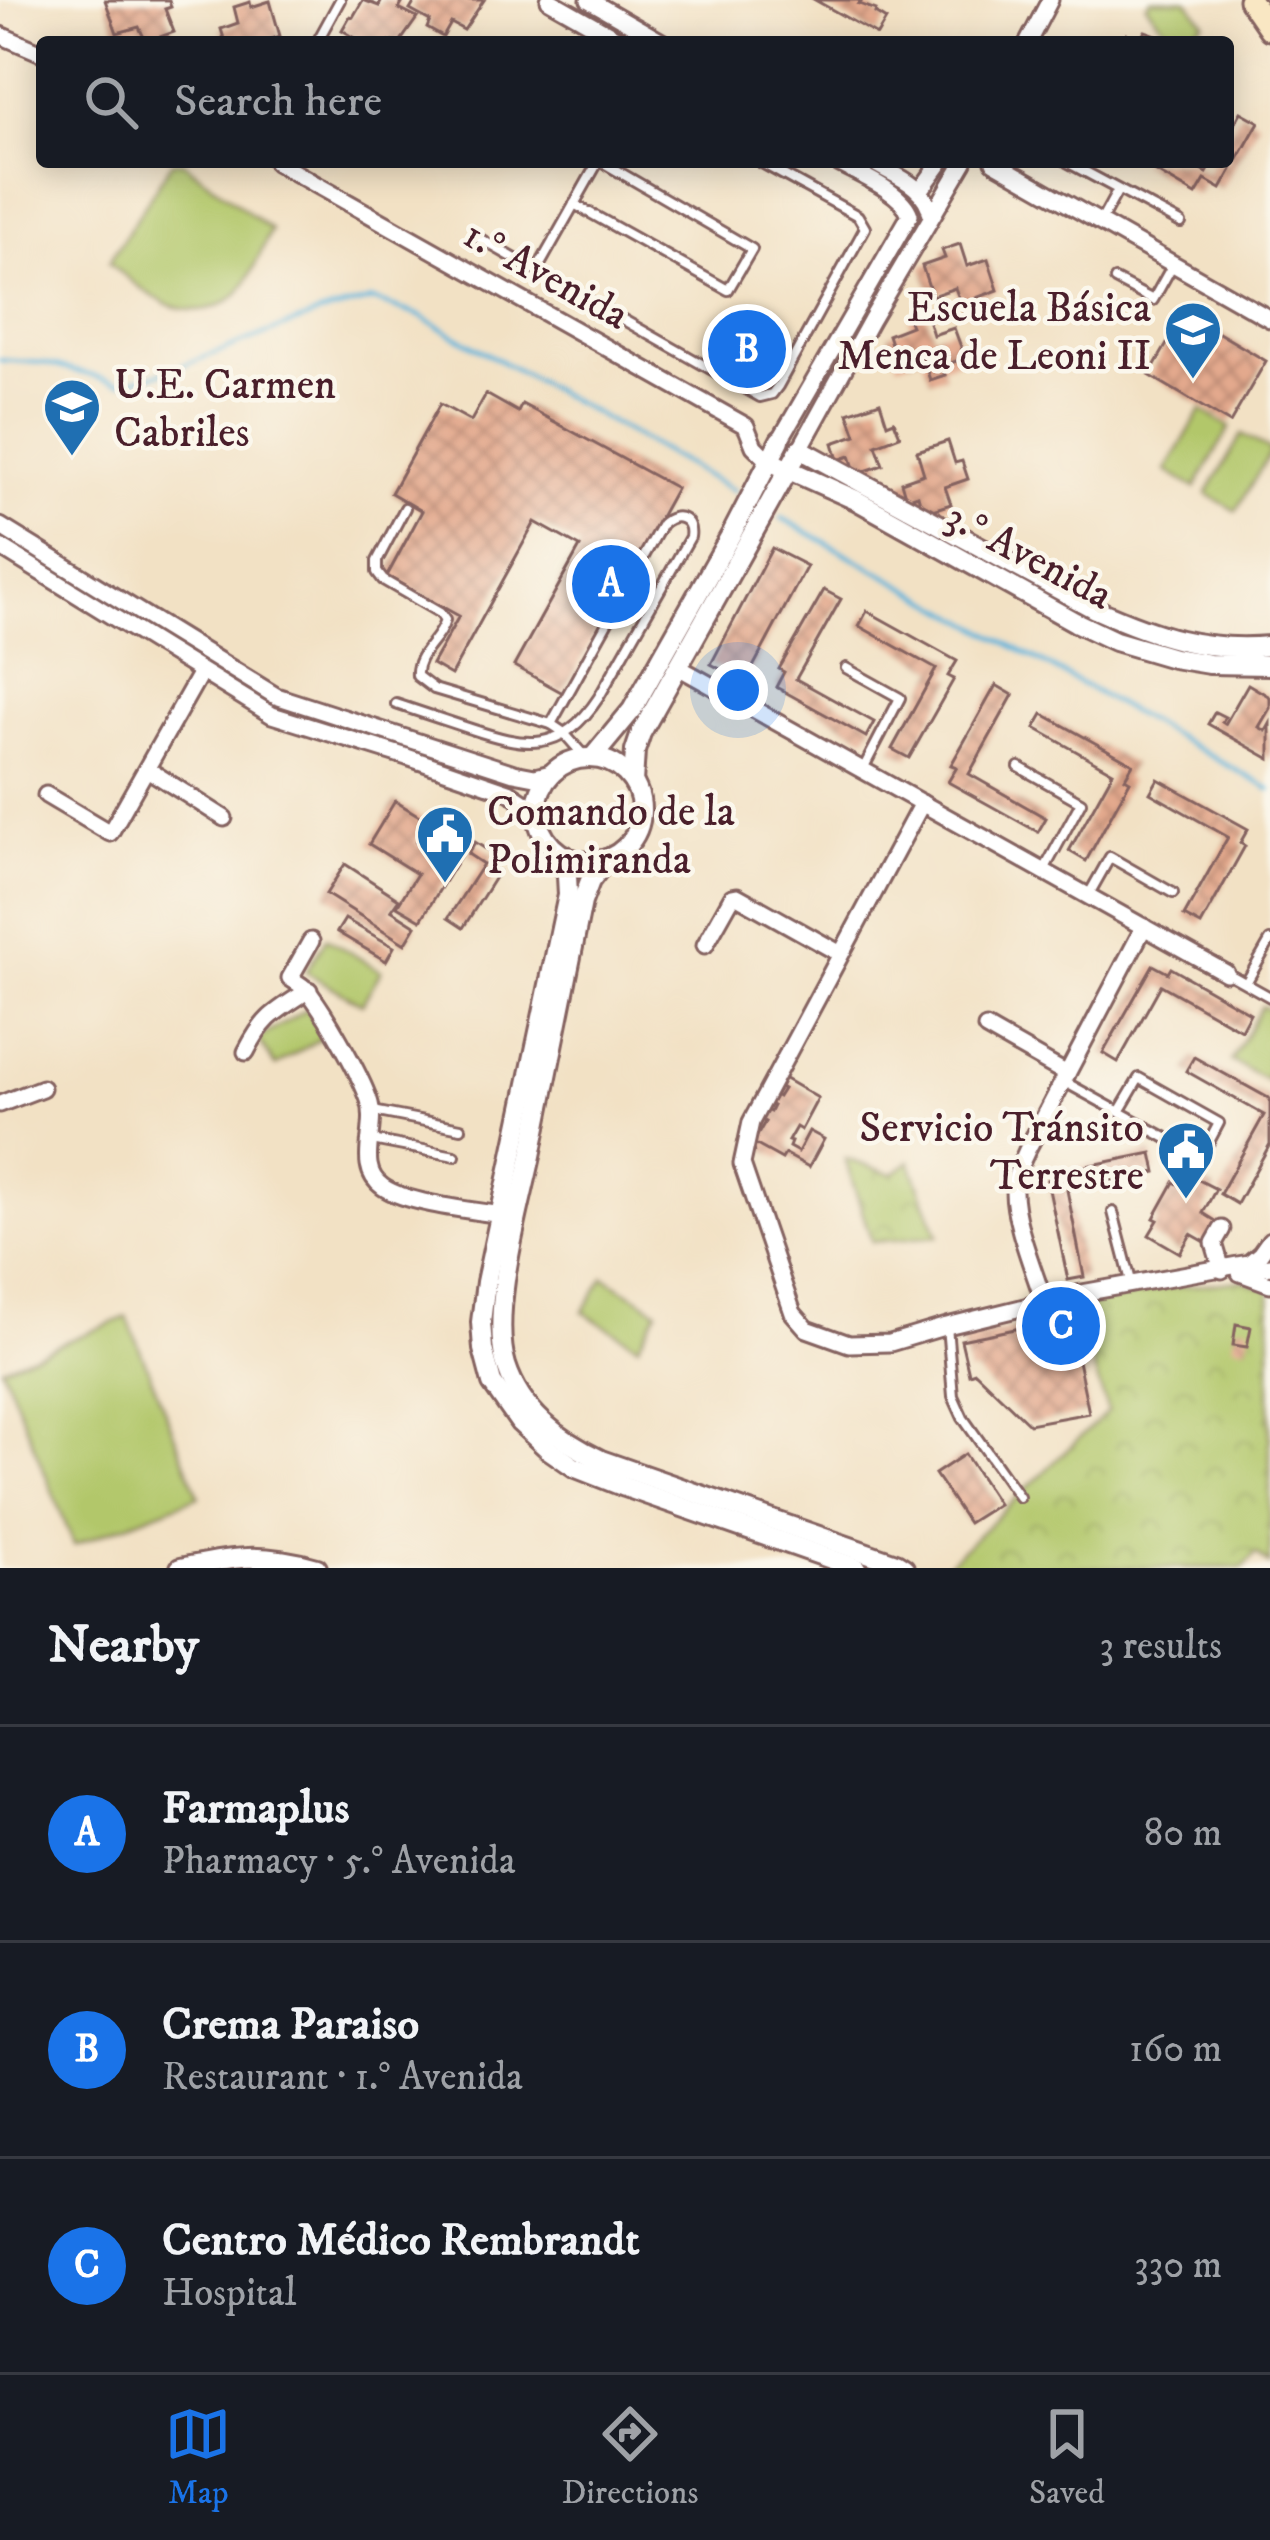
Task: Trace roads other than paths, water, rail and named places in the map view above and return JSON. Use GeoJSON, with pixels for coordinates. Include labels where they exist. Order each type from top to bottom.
{"type":"FeatureCollection","features":[{"type":"Feature","properties":{"kind":"main road"},"geometry":{"type":"LineString","coordinates":[[1250,0],[1270,29]]}},
{"type":"Feature","properties":{"kind":"street"},"geometry":{"type":"LineString","coordinates":[[549,0],[612,36]]}},
{"type":"Feature","properties":{"kind":"street"},"geometry":{"type":"LineString","coordinates":[[589,0],[652,36]]}},
{"type":"Feature","properties":{"kind":"street"},"geometry":{"type":"LineString","coordinates":[[1031,36],[1050,0]]}},
{"type":"Feature","properties":{"kind":"street"},"geometry":{"type":"LineString","coordinates":[[0,34],[36,50]]}},
{"type":"Feature","properties":{"kind":"street","name":"1.° Avenida"},"geometry":{"type":"LineString","coordinates":[[287,168],[746,426],[754,446],[769,461]]}},
{"type":"Feature","properties":{"kind":"street"},"geometry":{"type":"LineString","coordinates":[[589,757],[632,710],[910,215],[900,199],[846,168]]}},
{"type":"Feature","properties":{"kind":"street"},"geometry":{"type":"LineString","coordinates":[[882,168],[926,196],[931,215]]}},
{"type":"Feature","properties":{"kind":"street"},"geometry":{"type":"LineString","coordinates":[[920,191],[936,168]]}},
{"type":"Feature","properties":{"kind":"street"},"geometry":{"type":"LineString","coordinates":[[551,773],[536,804],[542,833],[562,855],[577,861],[607,859],[619,853],[636,833],[641,808],[633,782],[640,733],[960,168]]}},
{"type":"Feature","properties":{"kind":"street"},"geometry":{"type":"LineString","coordinates":[[1004,168],[1270,319]]}},
{"type":"Feature","properties":{"kind":"street","name":"3.° Avenida"},"geometry":{"type":"LineString","coordinates":[[800,449],[1136,627],[1203,646],[1270,646]]}},
{"type":"Feature","properties":{"kind":"street","name":"3.° Avenida"},"geometry":{"type":"LineString","coordinates":[[769,461],[856,500],[1115,641],[1209,664],[1270,665]]}},
{"type":"Feature","properties":{"kind":"street"},"geometry":{"type":"LineString","coordinates":[[0,526],[272,715],[509,792],[537,819]]}},
{"type":"Feature","properties":{"kind":"street"},"geometry":{"type":"LineString","coordinates":[[0,547],[213,673],[514,773],[535,777],[589,757],[616,765],[633,782]]}},
{"type":"Feature","properties":{"kind":"street"},"geometry":{"type":"LineString","coordinates":[[678,668],[1226,973]]}},
{"type":"Feature","properties":{"kind":"street"},"geometry":{"type":"LineString","coordinates":[[46,795],[110,833],[213,673]]}},
{"type":"Feature","properties":{"kind":"street"},"geometry":{"type":"LineString","coordinates":[[147,769],[224,818]]}},
{"type":"Feature","properties":{"kind":"street"},"geometry":{"type":"LineString","coordinates":[[922,803],[751,1122],[742,1164],[793,1313],[807,1329],[849,1344],[890,1343],[1082,1293],[1270,1266]]}},
{"type":"Feature","properties":{"kind":"street"},"geometry":{"type":"LineString","coordinates":[[562,855],[568,895],[508,1216],[501,1341],[517,1390],[555,1434],[601,1460],[904,1568]]}},
{"type":"Feature","properties":{"kind":"street"},"geometry":{"type":"LineString","coordinates":[[607,859],[590,880],[582,902],[508,1216],[483,1302],[483,1349],[492,1383],[520,1424],[574,1467],[857,1568]]}},
{"type":"Feature","properties":{"kind":"street"},"geometry":{"type":"LineString","coordinates":[[705,945],[732,897],[737,896],[839,953]]}},
{"type":"Feature","properties":{"kind":"street"},"geometry":{"type":"LineString","coordinates":[[1045,1302],[1024,1240],[1014,1181],[1144,927]]}},
{"type":"Feature","properties":{"kind":"street"},"geometry":{"type":"LineString","coordinates":[[311,941],[290,978],[309,991],[369,1100],[368,1162],[378,1185],[403,1197],[508,1216]]}},
{"type":"Feature","properties":{"kind":"street"},"geometry":{"type":"LineString","coordinates":[[246,1052],[259,1027],[309,991]]}},
{"type":"Feature","properties":{"kind":"street"},"geometry":{"type":"LineString","coordinates":[[986,1028],[1065,1078]]}},
{"type":"Feature","properties":{"kind":"street"},"geometry":{"type":"LineString","coordinates":[[0,1104],[42,1088]]}},
{"type":"Feature","properties":{"kind":"street"},"geometry":{"type":"LineString","coordinates":[[1222,1228],[1214,1243],[1229,1271],[1270,1284]]}},
{"type":"Feature","properties":{"kind":"street"},"geometry":{"type":"LineString","coordinates":[[1229,1271],[1250,1263],[1270,1240]]}},
{"type":"Feature","properties":{"kind":"street"},"geometry":{"type":"LineString","coordinates":[[180,1568],[241,1556],[316,1568]]}},
{"type":"Feature","properties":{"kind":"lane"},"geometry":{"type":"LineString","coordinates":[[320,36],[340,0]]}},
{"type":"Feature","properties":{"kind":"lane"},"geometry":{"type":"LineString","coordinates":[[537,270],[596,168]]}},
{"type":"Feature","properties":{"kind":"lane"},"geometry":{"type":"LineString","coordinates":[[574,204],[728,290],[752,249],[610,168]]}},
{"type":"Feature","properties":{"kind":"lane"},"geometry":{"type":"LineString","coordinates":[[475,236],[760,397],[772,394],[778,386],[865,228],[858,217],[771,168]]}},
{"type":"Feature","properties":{"kind":"lane"},"geometry":{"type":"LineString","coordinates":[[1077,168],[1181,223]]}},
{"type":"Feature","properties":{"kind":"lane"},"geometry":{"type":"LineString","coordinates":[[1100,224],[1118,190]]}},
{"type":"Feature","properties":{"kind":"lane"},"geometry":{"type":"LineString","coordinates":[[1115,280],[1153,300],[1173,265]]}},
{"type":"Feature","properties":{"kind":"lane"},"geometry":{"type":"LineString","coordinates":[[405,508],[376,568],[383,580],[443,616],[443,628],[417,664],[417,676],[434,689],[551,724],[589,757]]}},
{"type":"Feature","properties":{"kind":"lane"},"geometry":{"type":"LineString","coordinates":[[396,704],[513,742],[544,741],[563,732],[599,697],[690,537],[688,521],[669,517],[662,524],[551,724]]}},
{"type":"Feature","properties":{"kind":"lane"},"geometry":{"type":"LineString","coordinates":[[846,668],[900,698],[862,770]]}},
{"type":"Feature","properties":{"kind":"lane"},"geometry":{"type":"LineString","coordinates":[[1019,767],[1081,802],[1044,871]]}},
{"type":"Feature","properties":{"kind":"lane"},"geometry":{"type":"LineString","coordinates":[[1088,896],[1110,857],[1173,893]]}},
{"type":"Feature","properties":{"kind":"lane"},"geometry":{"type":"LineString","coordinates":[[1246,983],[1270,941]]}},
{"type":"Feature","properties":{"kind":"lane"},"geometry":{"type":"LineString","coordinates":[[1226,973],[1270,997]]}},
{"type":"Feature","properties":{"kind":"lane"},"geometry":{"type":"LineString","coordinates":[[1065,1078],[1120,1112],[1201,1157],[1219,1123],[1139,1078],[1120,1112]]}},
{"type":"Feature","properties":{"kind":"lane"},"geometry":{"type":"LineString","coordinates":[[371,1111],[461,1128]]}},
{"type":"Feature","properties":{"kind":"lane"},"geometry":{"type":"LineString","coordinates":[[370,1139],[455,1156]]}},
{"type":"Feature","properties":{"kind":"lane"},"geometry":{"type":"LineString","coordinates":[[1113,1212],[1132,1285]]}},
{"type":"Feature","properties":{"kind":"lane"},"geometry":{"type":"LineString","coordinates":[[947,1326],[953,1396],[963,1418],[1019,1497]]}},
{"type":"Feature","properties":{"kind":"waterway"},"geometry":{"type":"LineString","coordinates":[[0,360],[44,363],[120,383],[168,371],[319,314],[372,300],[418,315],[734,491]]}},
{"type":"Feature","properties":{"kind":"waterway"},"geometry":{"type":"LineString","coordinates":[[782,518],[1270,789]]}},
{"type":"Feature","properties":{"kind":"place","name":"Crema Paraiso"},"geometry":{"type":"Point","coordinates":[747,349]}},
{"type":"Feature","properties":{"kind":"place","name":"Escuela Básica Menca de Leoni II"},"geometry":{"type":"Point","coordinates":[1193,381]}},
{"type":"Feature","properties":{"kind":"place","name":"U.E. Carmen Cabriles"},"geometry":{"type":"Point","coordinates":[72,458]}},
{"type":"Feature","properties":{"kind":"place","name":"Farmaplus"},"geometry":{"type":"Point","coordinates":[611,584]}},
{"type":"Feature","properties":{"kind":"place","name":"Comando de la Polimiranda"},"geometry":{"type":"Point","coordinates":[445,885]}},
{"type":"Feature","properties":{"kind":"place","name":"Servicio Tránsito Terrestre"},"geometry":{"type":"Point","coordinates":[1186,1201]}},
{"type":"Feature","properties":{"kind":"place","name":"Centro Médico Rembrandt"},"geometry":{"type":"Point","coordinates":[1061,1326]}}]}
